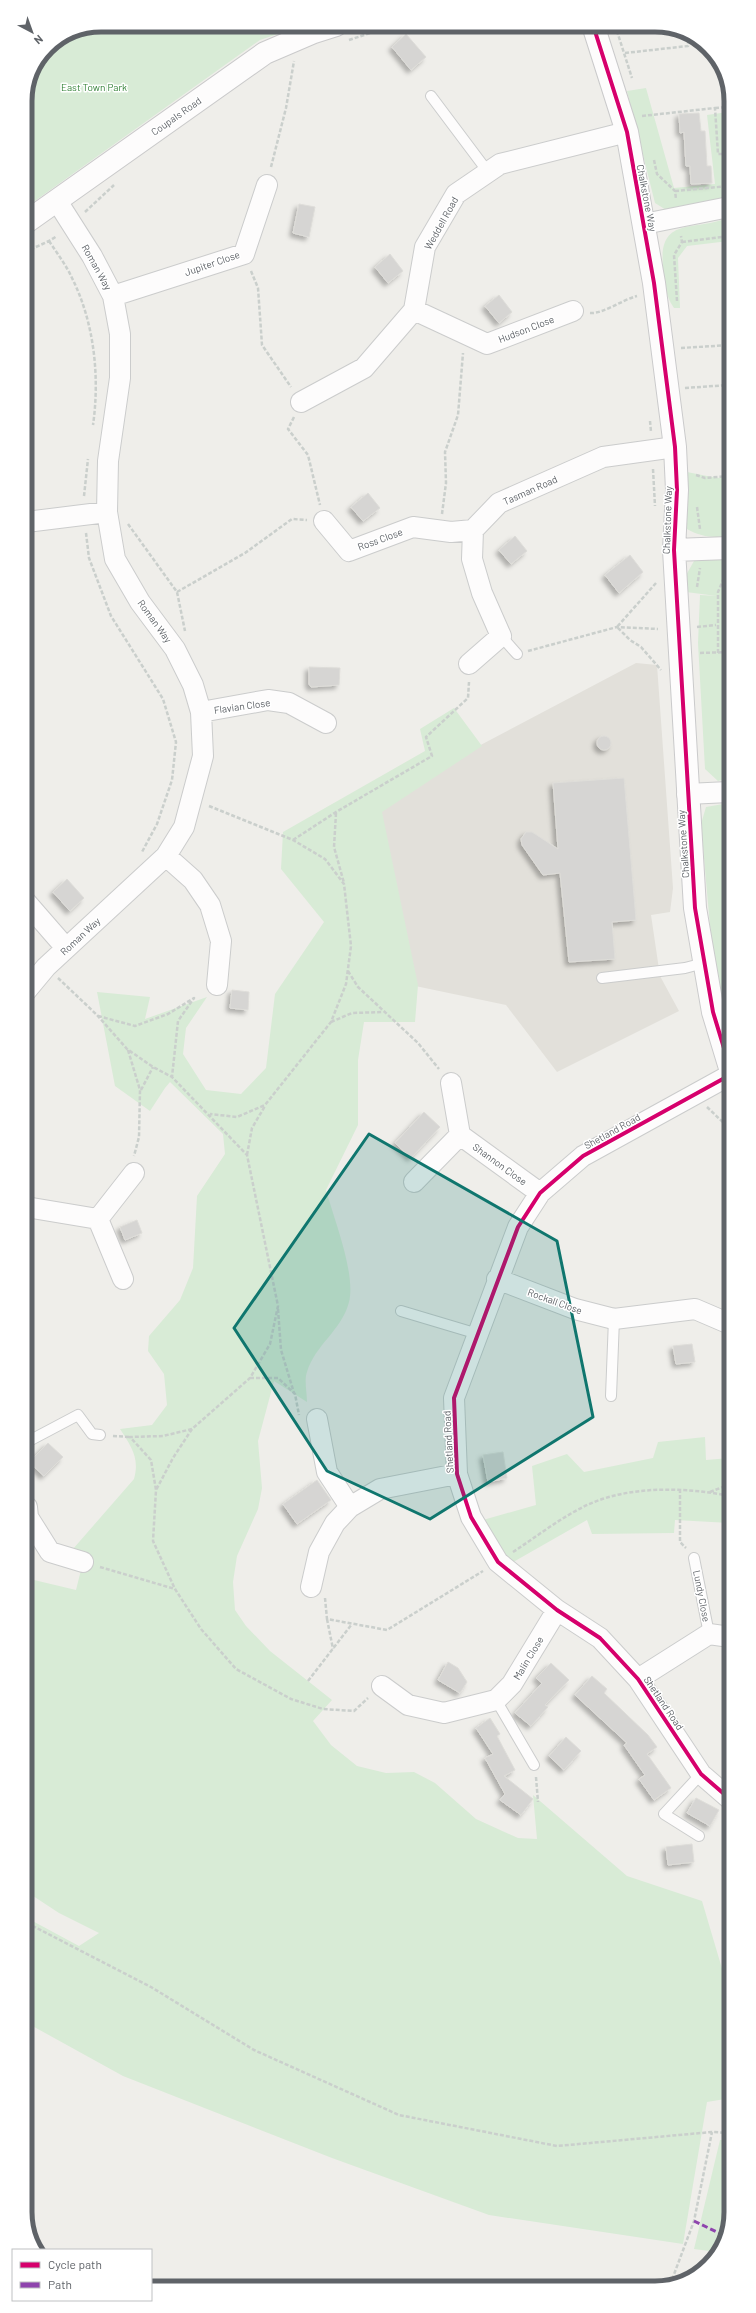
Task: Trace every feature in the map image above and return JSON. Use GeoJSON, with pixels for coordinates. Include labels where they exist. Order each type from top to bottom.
{"type":"FeatureCollection","features":[{"type":"Feature","properties":{"kind":"street","name":"Coupals Road"},"geometry":{"type":"LineString","coordinates":[[32,218],[265,53],[314,32],[339,34]]}},
{"type":"Feature","properties":{"kind":"street","name":"Chalkstone Way"},"geometry":{"type":"LineString","coordinates":[[595,32],[626,132],[644,224],[654,283],[675,448],[677,490],[674,550],[687,794],[695,908],[713,1012],[724,1048]]}},
{"type":"Feature","properties":{"kind":"street","name":"Weddell Road"},"geometry":{"type":"LineString","coordinates":[[414,310],[425,247],[456,194],[500,164],[626,132]]}},
{"type":"Feature","properties":{"kind":"street","name":"Jupiter Close"},"geometry":{"type":"LineString","coordinates":[[113,296],[244,254],[267,185]]}},
{"type":"Feature","properties":{"kind":"street","name":"Roman Way"},"geometry":{"type":"LineString","coordinates":[[32,984],[46,967],[166,856],[184,828],[203,756],[200,712],[193,685],[175,649],[140,602],[115,559],[115,515],[108,461],[120,378],[120,334],[113,296],[92,256],[57,201]]}},
{"type":"Feature","properties":{"kind":"street"},"geometry":{"type":"LineString","coordinates":[[644,224],[724,208]]}},
{"type":"Feature","properties":{"kind":"street"},"geometry":{"type":"LineString","coordinates":[[301,402],[364,368],[414,310]]}},
{"type":"Feature","properties":{"kind":"street","name":"Hudson Close"},"geometry":{"type":"LineString","coordinates":[[414,310],[487,344],[573,311]]}},
{"type":"Feature","properties":{"kind":"street","name":"Tasman Road"},"geometry":{"type":"LineString","coordinates":[[473,530],[499,503],[602,457],[675,448]]}},
{"type":"Feature","properties":{"kind":"street"},"geometry":{"type":"LineString","coordinates":[[32,521],[83,515],[115,515]]}},
{"type":"Feature","properties":{"kind":"street","name":"Ross Close"},"geometry":{"type":"LineString","coordinates":[[324,521],[349,551],[413,527],[440,530],[473,530]]}},
{"type":"Feature","properties":{"kind":"street"},"geometry":{"type":"LineString","coordinates":[[470,664],[501,636],[482,593],[472,559],[473,530]]}},
{"type":"Feature","properties":{"kind":"street"},"geometry":{"type":"LineString","coordinates":[[674,550],[724,557]]}},
{"type":"Feature","properties":{"kind":"street","name":"Flavian Close"},"geometry":{"type":"LineString","coordinates":[[200,712],[268,700],[289,703],[326,723]]}},
{"type":"Feature","properties":{"kind":"street"},"geometry":{"type":"LineString","coordinates":[[687,794],[724,792]]}},
{"type":"Feature","properties":{"kind":"street"},"geometry":{"type":"LineString","coordinates":[[166,856],[193,880],[210,905],[221,941],[218,985]]}},
{"type":"Feature","properties":{"kind":"street"},"geometry":{"type":"LineString","coordinates":[[32,909],[66,948]]}},
{"type":"Feature","properties":{"kind":"street","name":"Shetland Road"},"geometry":{"type":"LineString","coordinates":[[724,1078],[583,1156],[540,1193],[518,1227],[497,1279],[454,1398],[457,1474],[472,1516],[498,1562],[557,1610],[600,1638],[638,1679],[701,1774],[724,1795]]}},
{"type":"Feature","properties":{"kind":"street"},"geometry":{"type":"LineString","coordinates":[[414,1182],[460,1135],[451,1083]]}},
{"type":"Feature","properties":{"kind":"street","name":"Shannon Close"},"geometry":{"type":"LineString","coordinates":[[460,1135],[540,1193]]}},
{"type":"Feature","properties":{"kind":"street"},"geometry":{"type":"LineString","coordinates":[[98,1219],[134,1172]]}},
{"type":"Feature","properties":{"kind":"street"},"geometry":{"type":"LineString","coordinates":[[32,1208],[98,1219]]}},
{"type":"Feature","properties":{"kind":"street"},"geometry":{"type":"LineString","coordinates":[[98,1219],[123,1279]]}},
{"type":"Feature","properties":{"kind":"street","name":"Rockall Close"},"geometry":{"type":"LineString","coordinates":[[497,1279],[575,1310],[614,1319],[695,1309],[724,1318]]}},
{"type":"Feature","properties":{"kind":"street"},"geometry":{"type":"LineString","coordinates":[[317,1418],[327,1472],[350,1507]]}},
{"type":"Feature","properties":{"kind":"street"},"geometry":{"type":"LineString","coordinates":[[311,1587],[319,1552],[335,1523],[350,1507],[380,1489],[457,1474]]}},
{"type":"Feature","properties":{"kind":"street"},"geometry":{"type":"LineString","coordinates":[[32,1523],[50,1552],[83,1562]]}},
{"type":"Feature","properties":{"kind":"street","name":"Malin Close"},"geometry":{"type":"LineString","coordinates":[[496,1700],[512,1684],[557,1610]]}},
{"type":"Feature","properties":{"kind":"street","name":"Lundy Close"},"geometry":{"type":"LineString","coordinates":[[638,1679],[709,1634],[724,1636]]}},
{"type":"Feature","properties":{"kind":"street"},"geometry":{"type":"LineString","coordinates":[[382,1686],[408,1705],[444,1713],[496,1700]]}},
{"type":"Feature","properties":{"kind":"lane"},"geometry":{"type":"LineString","coordinates":[[431,96],[488,172]]}},
{"type":"Feature","properties":{"kind":"lane"},"geometry":{"type":"LineString","coordinates":[[501,636],[517,654]]}},
{"type":"Feature","properties":{"kind":"lane"},"geometry":{"type":"LineString","coordinates":[[602,978],[684,968],[704,963]]}},
{"type":"Feature","properties":{"kind":"lane"},"geometry":{"type":"LineString","coordinates":[[401,1311],[478,1334]]}},
{"type":"Feature","properties":{"kind":"lane"},"geometry":{"type":"LineString","coordinates":[[611,1396],[614,1319]]}},
{"type":"Feature","properties":{"kind":"lane"},"geometry":{"type":"LineString","coordinates":[[32,1439],[78,1415],[92,1434],[100,1436]]}},
{"type":"Feature","properties":{"kind":"lane","name":"Lundy Close"},"geometry":{"type":"LineString","coordinates":[[694,1558],[709,1634]]}},
{"type":"Feature","properties":{"kind":"lane"},"geometry":{"type":"LineString","coordinates":[[496,1700],[534,1765]]}},
{"type":"Feature","properties":{"kind":"lane"},"geometry":{"type":"LineString","coordinates":[[699,1836],[664,1814],[701,1774]]}},
{"type":"Feature","properties":{"kind":"path"},"geometry":{"type":"LineString","coordinates":[[339,34],[351,32]]}},
{"type":"Feature","properties":{"kind":"path"},"geometry":{"type":"LineString","coordinates":[[625,54],[688,46],[688,40]]}},
{"type":"Feature","properties":{"kind":"path"},"geometry":{"type":"LineString","coordinates":[[267,185],[286,108],[295,57],[288,60]]}},
{"type":"Feature","properties":{"kind":"path"},"geometry":{"type":"LineString","coordinates":[[642,116],[724,107]]}},
{"type":"Feature","properties":{"kind":"path"},"geometry":{"type":"LineString","coordinates":[[715,108],[718,154],[724,154]]}},
{"type":"Feature","properties":{"kind":"path"},"geometry":{"type":"LineString","coordinates":[[675,191],[724,186]]}},
{"type":"Feature","properties":{"kind":"path"},"geometry":{"type":"LineString","coordinates":[[682,242],[724,237]]}},
{"type":"Feature","properties":{"kind":"path"},"geometry":{"type":"LineString","coordinates":[[49,242],[72,278],[85,314],[94,351],[96,404],[93,427]]}},
{"type":"Feature","properties":{"kind":"path"},"geometry":{"type":"LineString","coordinates":[[177,592],[244,553],[292,519],[324,521],[308,455],[288,429],[301,402],[262,345],[258,288],[244,254]]}},
{"type":"Feature","properties":{"kind":"path"},"geometry":{"type":"LineString","coordinates":[[573,311],[597,314],[624,299],[640,295]]}},
{"type":"Feature","properties":{"kind":"path"},"geometry":{"type":"LineString","coordinates":[[440,530],[446,483],[445,452],[458,415],[465,334]]}},
{"type":"Feature","properties":{"kind":"path"},"geometry":{"type":"LineString","coordinates":[[681,348],[724,345]]}},
{"type":"Feature","properties":{"kind":"path"},"geometry":{"type":"LineString","coordinates":[[685,388],[724,385]]}},
{"type":"Feature","properties":{"kind":"path"},"geometry":{"type":"LineString","coordinates":[[88,456],[83,515],[89,558],[110,616],[163,698],[176,742],[172,780],[157,824],[139,858]]}},
{"type":"Feature","properties":{"kind":"path"},"geometry":{"type":"LineString","coordinates":[[692,474],[705,478],[724,476]]}},
{"type":"Feature","properties":{"kind":"path"},"geometry":{"type":"LineString","coordinates":[[115,515],[177,592],[185,633]]}},
{"type":"Feature","properties":{"kind":"path"},"geometry":{"type":"LineString","coordinates":[[718,652],[716,625],[718,592],[724,572]]}},
{"type":"Feature","properties":{"kind":"path"},"geometry":{"type":"LineString","coordinates":[[617,626],[656,584],[658,579]]}},
{"type":"Feature","properties":{"kind":"path"},"geometry":{"type":"LineString","coordinates":[[697,627],[716,625]]}},
{"type":"Feature","properties":{"kind":"path"},"geometry":{"type":"LineString","coordinates":[[617,626],[630,640],[641,647],[662,671]]}},
{"type":"Feature","properties":{"kind":"path"},"geometry":{"type":"LineString","coordinates":[[517,654],[617,626],[658,629]]}},
{"type":"Feature","properties":{"kind":"path"},"geometry":{"type":"LineString","coordinates":[[695,653],[724,652]]}},
{"type":"Feature","properties":{"kind":"path"},"geometry":{"type":"LineString","coordinates":[[293,840],[336,812],[432,756],[426,737],[468,698],[470,664]]}},
{"type":"Feature","properties":{"kind":"path"},"geometry":{"type":"LineString","coordinates":[[192,799],[293,840],[325,859],[344,884]]}},
{"type":"Feature","properties":{"kind":"path"},"geometry":{"type":"LineString","coordinates":[[317,1418],[299,1417],[295,1394],[280,1350],[278,1306],[247,1155],[252,1128],[265,1105],[331,1022],[346,984],[351,946],[344,884],[334,847],[336,812]]}},
{"type":"Feature","properties":{"kind":"path"},"geometry":{"type":"LineString","coordinates":[[46,967],[97,1015],[127,1049],[153,1067],[172,1077],[247,1155]]}},
{"type":"Feature","properties":{"kind":"path"},"geometry":{"type":"LineString","coordinates":[[348,970],[358,987],[418,1043],[451,1083]]}},
{"type":"Feature","properties":{"kind":"path"},"geometry":{"type":"LineString","coordinates":[[97,1015],[135,1026],[168,1014],[194,998],[178,1021],[172,1077]]}},
{"type":"Feature","properties":{"kind":"path"},"geometry":{"type":"LineString","coordinates":[[331,1022],[352,1013],[384,1012]]}},
{"type":"Feature","properties":{"kind":"path"},"geometry":{"type":"LineString","coordinates":[[127,1049],[140,1090],[139,1137],[133,1160],[134,1172]]}},
{"type":"Feature","properties":{"kind":"path"},"geometry":{"type":"LineString","coordinates":[[140,1090],[153,1067]]}},
{"type":"Feature","properties":{"kind":"path"},"geometry":{"type":"LineString","coordinates":[[704,1104],[724,1123]]}},
{"type":"Feature","properties":{"kind":"path"},"geometry":{"type":"LineString","coordinates":[[209,1114],[237,1117],[265,1105]]}},
{"type":"Feature","properties":{"kind":"path"},"geometry":{"type":"LineString","coordinates":[[156,1490],[173,1458],[192,1429],[250,1378],[270,1344],[278,1306]]}},
{"type":"Feature","properties":{"kind":"path"},"geometry":{"type":"LineString","coordinates":[[250,1378],[278,1378],[295,1394]]}},
{"type":"Feature","properties":{"kind":"path"},"geometry":{"type":"LineString","coordinates":[[100,1436],[163,1436],[192,1429]]}},
{"type":"Feature","properties":{"kind":"path"},"geometry":{"type":"LineString","coordinates":[[130,1437],[151,1460],[156,1490],[152,1541],[175,1589],[201,1629],[236,1669],[291,1699],[323,1709],[354,1711]]}},
{"type":"Feature","properties":{"kind":"path"},"geometry":{"type":"LineString","coordinates":[[710,1492],[724,1486]]}},
{"type":"Feature","properties":{"kind":"path"},"geometry":{"type":"LineString","coordinates":[[680,1489],[680,1542],[694,1558]]}},
{"type":"Feature","properties":{"kind":"path"},"geometry":{"type":"LineString","coordinates":[[83,1562],[175,1589]]}},
{"type":"Feature","properties":{"kind":"path"},"geometry":{"type":"LineString","coordinates":[[327,1619],[333,1649]]}},
{"type":"Feature","properties":{"kind":"path"},"geometry":{"type":"LineString","coordinates":[[308,1681],[352,1624]]}},
{"type":"Feature","properties":{"kind":"path"},"geometry":{"type":"LineString","coordinates":[[534,1765],[538,1802]]}},
{"type":"Feature","properties":{"kind":"path"},"geometry":{"type":"LineString","coordinates":[[32,1926],[151,1987],[254,2050],[399,2115],[557,2146],[712,2132],[724,2133]]}},
{"type":"Feature","properties":{"kind":"path"},"geometry":{"type":"LineString","coordinates":[[673,2279],[694,2221],[707,2168],[712,2132]]}},
{"type":"Feature","properties":{"kind":"highlighted area"},"geometry":{"type":"Polygon","coordinates":[[[369,1134],[557,1241],[593,1417],[430,1519],[327,1471],[234,1328],[369,1134]]]}},
{"type":"Feature","properties":{"kind":"shaded area"},"geometry":{"type":"Polygon","coordinates":[[[636,663],[657,665],[673,888],[670,912],[651,915],[660,976],[679,1011],[557,1072],[506,1005],[401,983],[346,816],[636,663]]]}},
{"type":"Feature","properties":{"kind":"green space","name":"East Town Park"},"geometry":{"type":"Polygon","coordinates":[[[101,32],[283,32],[260,40],[32,203],[33,88],[37,75],[44,63],[52,52],[63,44],[75,37],[88,33],[101,32]]]}},
{"type":"Feature","properties":{"kind":"green space"},"geometry":{"type":"Polygon","coordinates":[[[646,88],[674,188],[715,184],[707,115],[724,113],[724,199],[671,213],[655,203],[627,91],[646,88]]]}},
{"type":"Feature","properties":{"kind":"green space"},"geometry":{"type":"Polygon","coordinates":[[[724,219],[724,242],[687,246],[678,258],[680,308],[674,308],[667,294],[663,268],[663,251],[666,240],[673,232],[681,228],[716,222],[724,219]]]}},
{"type":"Feature","properties":{"kind":"green space"},"geometry":{"type":"Polygon","coordinates":[[[682,471],[717,478],[724,477],[724,536],[697,534],[687,529],[682,514],[682,471]]]}},
{"type":"Feature","properties":{"kind":"green space"},"geometry":{"type":"Polygon","coordinates":[[[724,556],[724,779],[718,781],[705,769],[698,643],[700,595],[717,596],[686,592],[685,577],[694,561],[708,557],[724,556]]]}},
{"type":"Feature","properties":{"kind":"green space"},"geometry":{"type":"Polygon","coordinates":[[[454,708],[482,746],[382,812],[418,985],[415,1022],[364,1022],[358,1060],[358,1125],[326,1190],[347,1262],[350,1290],[349,1302],[341,1321],[311,1362],[306,1379],[307,1402],[274,1381],[258,1441],[262,1488],[258,1509],[237,1556],[233,1582],[235,1610],[246,1626],[270,1651],[332,1700],[313,1721],[331,1745],[357,1766],[386,1773],[414,1772],[435,1783],[476,1819],[518,1838],[537,1839],[533,1795],[627,1876],[702,1901],[724,1975],[724,2099],[707,2102],[683,2244],[489,2215],[332,2158],[123,2076],[32,2026],[32,1921],[79,1946],[99,1933],[59,1913],[32,1895],[32,1587],[34,1580],[76,1590],[83,1562],[73,1549],[134,1479],[136,1472],[133,1452],[120,1429],[152,1425],[167,1405],[164,1374],[148,1351],[149,1336],[180,1300],[193,1268],[197,1196],[225,1154],[223,1134],[170,1082],[150,1111],[115,1086],[97,992],[150,997],[145,1019],[207,997],[186,1028],[183,1054],[206,1090],[241,1094],[266,1068],[275,994],[324,922],[281,869],[283,832],[425,751],[420,729],[454,708]]]}},
{"type":"Feature","properties":{"kind":"green space"},"geometry":{"type":"Polygon","coordinates":[[[724,804],[724,1006],[721,999],[710,926],[701,824],[706,807],[724,804]]]}},
{"type":"Feature","properties":{"kind":"green space"},"geometry":{"type":"Polygon","coordinates":[[[705,1437],[706,1460],[724,1458],[724,1523],[675,1520],[674,1533],[592,1534],[587,1520],[508,1565],[483,1520],[536,1505],[532,1466],[567,1454],[584,1472],[653,1458],[658,1442],[705,1437]]]}},
{"type":"Feature","properties":{"kind":"green space"},"geometry":{"type":"Polygon","coordinates":[[[720,2140],[724,2140],[723,2225],[717,2242],[712,2251],[694,2249],[720,2140]]]}},
{"type":"Feature","properties":{"kind":"building"},"geometry":{"type":"Polygon","coordinates":[[[406,34],[426,57],[411,70],[392,47],[406,34]]]}},
{"type":"Feature","properties":{"kind":"building"},"geometry":{"type":"Polygon","coordinates":[[[699,113],[701,131],[705,131],[707,166],[711,166],[712,183],[691,184],[690,166],[686,166],[684,132],[680,133],[679,114],[699,113]]]}},
{"type":"Feature","properties":{"kind":"building"},"geometry":{"type":"Polygon","coordinates":[[[299,204],[315,207],[309,237],[293,233],[299,204]]]}},
{"type":"Feature","properties":{"kind":"building"},"geometry":{"type":"Polygon","coordinates":[[[390,254],[403,271],[388,283],[375,267],[390,254]]]}},
{"type":"Feature","properties":{"kind":"building"},"geometry":{"type":"Polygon","coordinates":[[[499,295],[512,312],[499,323],[485,306],[499,295]]]}},
{"type":"Feature","properties":{"kind":"building"},"geometry":{"type":"Polygon","coordinates":[[[368,493],[380,508],[363,521],[351,507],[368,493]]]}},
{"type":"Feature","properties":{"kind":"building"},"geometry":{"type":"Polygon","coordinates":[[[515,536],[527,551],[511,564],[499,550],[515,536]]]}},
{"type":"Feature","properties":{"kind":"building"},"geometry":{"type":"Polygon","coordinates":[[[630,555],[643,572],[619,593],[605,575],[630,555]]]}},
{"type":"Feature","properties":{"kind":"building"},"geometry":{"type":"Polygon","coordinates":[[[309,667],[340,668],[339,685],[311,687],[309,684],[309,667]]]}},
{"type":"Feature","properties":{"kind":"building"},"geometry":{"type":"Polygon","coordinates":[[[601,736],[607,736],[611,740],[611,746],[607,750],[601,750],[597,746],[597,740],[601,736]]]}},
{"type":"Feature","properties":{"kind":"building"},"geometry":{"type":"Polygon","coordinates":[[[624,778],[636,920],[612,922],[615,959],[569,962],[560,873],[543,875],[522,845],[521,839],[526,832],[532,832],[558,849],[553,783],[624,778]]]}},
{"type":"Feature","properties":{"kind":"building"},"geometry":{"type":"Polygon","coordinates":[[[67,879],[84,898],[70,911],[53,892],[67,879]]]}},
{"type":"Feature","properties":{"kind":"building"},"geometry":{"type":"Polygon","coordinates":[[[232,990],[249,992],[248,1010],[230,1008],[232,990]]]}},
{"type":"Feature","properties":{"kind":"building"},"geometry":{"type":"Polygon","coordinates":[[[424,1112],[440,1127],[411,1158],[395,1143],[424,1112]]]}},
{"type":"Feature","properties":{"kind":"building"},"geometry":{"type":"Polygon","coordinates":[[[137,1220],[142,1233],[125,1240],[120,1227],[137,1220]]]}},
{"type":"Feature","properties":{"kind":"building"},"geometry":{"type":"Polygon","coordinates":[[[692,1344],[695,1362],[676,1364],[673,1346],[692,1344]]]}},
{"type":"Feature","properties":{"kind":"building"},"geometry":{"type":"Polygon","coordinates":[[[48,1443],[63,1457],[44,1476],[32,1465],[32,1459],[48,1443]]]}},
{"type":"Feature","properties":{"kind":"building"},"geometry":{"type":"Polygon","coordinates":[[[503,1452],[507,1478],[488,1482],[483,1455],[503,1452]]]}},
{"type":"Feature","properties":{"kind":"building"},"geometry":{"type":"Polygon","coordinates":[[[317,1480],[331,1500],[297,1524],[283,1504],[317,1480]]]}},
{"type":"Feature","properties":{"kind":"building"},"geometry":{"type":"Polygon","coordinates":[[[448,1662],[458,1668],[467,1682],[460,1693],[438,1680],[448,1662]]]}},
{"type":"Feature","properties":{"kind":"building"},"geometry":{"type":"Polygon","coordinates":[[[551,1663],[569,1680],[545,1705],[548,1707],[531,1726],[515,1713],[542,1683],[536,1678],[551,1663]]]}},
{"type":"Feature","properties":{"kind":"building"},"geometry":{"type":"Polygon","coordinates":[[[592,1676],[607,1689],[604,1693],[648,1735],[657,1747],[647,1754],[671,1788],[654,1800],[639,1779],[645,1775],[624,1745],[627,1743],[575,1695],[592,1676]]]}},
{"type":"Feature","properties":{"kind":"building"},"geometry":{"type":"Polygon","coordinates":[[[490,1718],[500,1734],[497,1736],[515,1770],[504,1776],[533,1799],[521,1815],[500,1800],[505,1794],[485,1758],[493,1754],[476,1728],[490,1718]]]}},
{"type":"Feature","properties":{"kind":"building"},"geometry":{"type":"Polygon","coordinates":[[[566,1737],[581,1751],[564,1770],[549,1756],[566,1737]]]}},
{"type":"Feature","properties":{"kind":"building"},"geometry":{"type":"Polygon","coordinates":[[[696,1798],[719,1810],[710,1826],[687,1813],[696,1798]]]}},
{"type":"Feature","properties":{"kind":"building"},"geometry":{"type":"Polygon","coordinates":[[[692,1844],[694,1862],[668,1865],[666,1847],[692,1844]]]}},
{"type":"Feature","properties":{"kind":"marked path"},"geometry":{"type":"LineString","coordinates":[[694,2221],[720,2234]]}},
{"type":"Feature","properties":{"kind":"cycle path"},"geometry":{"type":"LineString","coordinates":[[595,32],[627,132],[654,283],[675,447],[677,490],[674,550],[695,908],[713,1012],[724,1048]]}},
{"type":"Feature","properties":{"kind":"cycle path"},"geometry":{"type":"LineString","coordinates":[[724,1078],[583,1156],[540,1193],[518,1227],[454,1398],[457,1474],[471,1517],[498,1562],[557,1610],[600,1638],[638,1679],[701,1774],[724,1794]]}}]}
